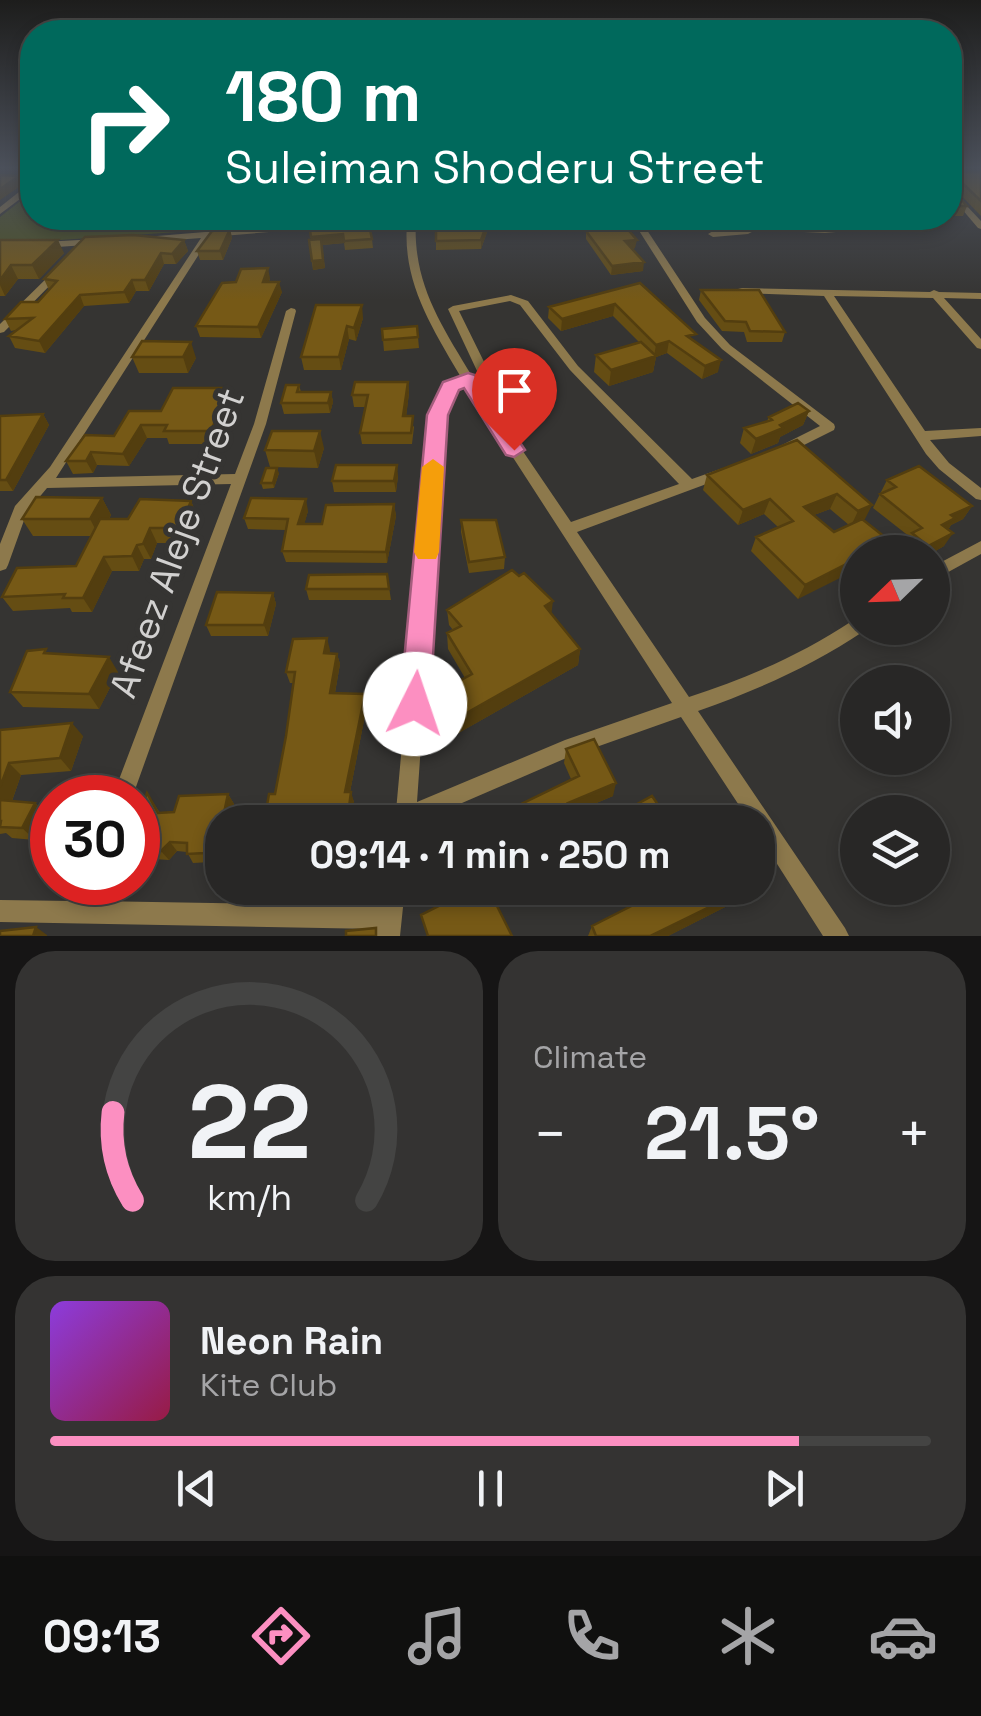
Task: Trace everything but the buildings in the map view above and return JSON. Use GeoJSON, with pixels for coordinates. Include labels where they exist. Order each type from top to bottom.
{"type":"FeatureCollection","features":[{"type":"Feature","properties":{"kind":"street"},"geometry":{"type":"LineString","coordinates":[[136,240],[273,230]]}},
{"type":"Feature","properties":{"kind":"street"},"geometry":{"type":"LineString","coordinates":[[410,230],[407,252],[422,298],[837,936]]}},
{"type":"Feature","properties":{"kind":"street"},"geometry":{"type":"LineString","coordinates":[[643,230],[702,320],[726,347],[829,427],[770,456]]}},
{"type":"Feature","properties":{"kind":"street"},"geometry":{"type":"LineString","coordinates":[[713,234],[748,230]]}},
{"type":"Feature","properties":{"kind":"street"},"geometry":{"type":"LineString","coordinates":[[0,565],[20,510],[55,470],[206,235]]}},
{"type":"Feature","properties":{"kind":"street"},"geometry":{"type":"LineString","coordinates":[[34,246],[102,242]]}},
{"type":"Feature","properties":{"kind":"street"},"geometry":{"type":"LineString","coordinates":[[0,330],[84,243]]}},
{"type":"Feature","properties":{"kind":"street"},"geometry":{"type":"LineString","coordinates":[[684,291],[701,291]]}},
{"type":"Feature","properties":{"kind":"street"},"geometry":{"type":"LineString","coordinates":[[735,292],[981,296]]}},
{"type":"Feature","properties":{"kind":"street"},"geometry":{"type":"LineString","coordinates":[[827,292],[921,436],[944,466],[981,496]]}},
{"type":"Feature","properties":{"kind":"street"},"geometry":{"type":"LineString","coordinates":[[934,294],[981,346]]}},
{"type":"Feature","properties":{"kind":"street"},"geometry":{"type":"LineString","coordinates":[[506,398],[476,377],[453,309],[511,298],[524,303],[559,351],[689,486]]}},
{"type":"Feature","properties":{"kind":"street","name":"Afeez Aleje Street"},"geometry":{"type":"LineString","coordinates":[[131,775],[263,415],[291,311]]}},
{"type":"Feature","properties":{"kind":"street"},"geometry":{"type":"LineString","coordinates":[[407,805],[438,415],[450,386],[476,377]]}},
{"type":"Feature","properties":{"kind":"street"},"geometry":{"type":"LineString","coordinates":[[921,436],[981,432]]}},
{"type":"Feature","properties":{"kind":"street"},"geometry":{"type":"LineString","coordinates":[[569,529],[738,468]]}},
{"type":"Feature","properties":{"kind":"street"},"geometry":{"type":"LineString","coordinates":[[43,483],[240,479]]}},
{"type":"Feature","properties":{"kind":"street"},"geometry":{"type":"LineString","coordinates":[[0,508],[20,510]]}},
{"type":"Feature","properties":{"kind":"street"},"geometry":{"type":"LineString","coordinates":[[950,565],[981,547]]}},
{"type":"Feature","properties":{"kind":"street"},"geometry":{"type":"LineString","coordinates":[[441,805],[618,729],[688,708],[786,668],[840,639]]}},
{"type":"Feature","properties":{"kind":"street"},"geometry":{"type":"LineString","coordinates":[[79,912],[82,905]]}},
{"type":"Feature","properties":{"kind":"street"},"geometry":{"type":"LineString","coordinates":[[0,911],[388,927]]}},
{"type":"Feature","properties":{"kind":"green space"},"geometry":{"type":"Polygon","coordinates":[[[7,212],[20,212],[20,230],[206,230],[0,244],[0,217],[7,212]]]}},
{"type":"Feature","properties":{"kind":"slow traffic"},"geometry":{"type":"LineString","coordinates":[[427,552],[433,467]]}},
{"type":"Feature","properties":{"kind":"route"},"geometry":{"type":"LineString","coordinates":[[415,704],[438,415],[450,386],[468,379],[514,450]]}}]}
